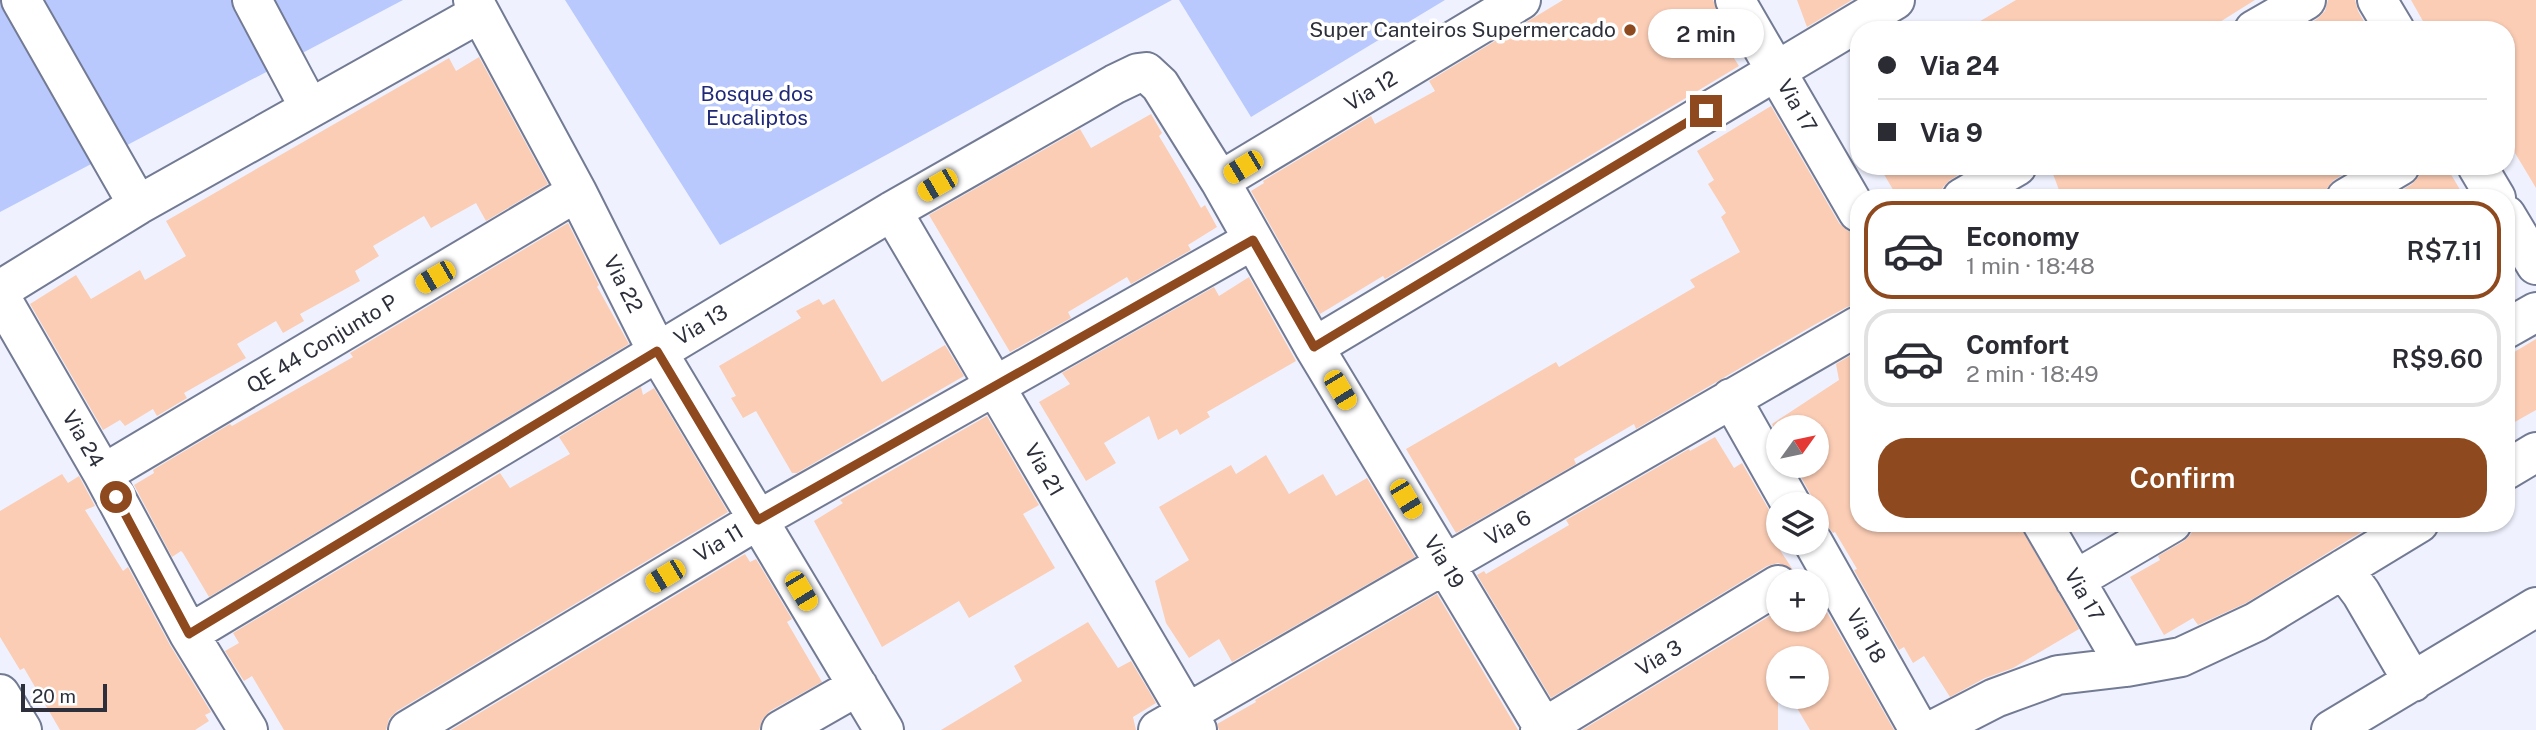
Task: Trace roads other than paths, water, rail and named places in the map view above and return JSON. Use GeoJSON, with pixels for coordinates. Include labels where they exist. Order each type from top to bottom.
{"type":"FeatureCollection","features":[{"type":"Feature","properties":{"kind":"street"},"geometry":{"type":"LineString","coordinates":[[21,0],[138,205]]}},
{"type":"Feature","properties":{"kind":"street"},"geometry":{"type":"LineString","coordinates":[[252,0],[309,107]]}},
{"type":"Feature","properties":{"kind":"street","name":"Via 12"},"geometry":{"type":"LineString","coordinates":[[1220,181],[1521,0]]}},
{"type":"Feature","properties":{"kind":"street","name":"Via 17"},"geometry":{"type":"LineString","coordinates":[[1735,0],[1850,198]]}},
{"type":"Feature","properties":{"kind":"street"},"geometry":{"type":"LineString","coordinates":[[1859,21],[1895,0]]}},
{"type":"Feature","properties":{"kind":"street"},"geometry":{"type":"LineString","coordinates":[[2270,21],[2306,0]]}},
{"type":"Feature","properties":{"kind":"street"},"geometry":{"type":"LineString","coordinates":[[2377,0],[2390,21]]}},
{"type":"Feature","properties":{"kind":"street"},"geometry":{"type":"LineString","coordinates":[[0,290],[138,205],[477,6]]}},
{"type":"Feature","properties":{"kind":"street","name":"Via 22"},"geometry":{"type":"LineString","coordinates":[[477,6],[577,192],[657,351],[884,730]]}},
{"type":"Feature","properties":{"kind":"street"},"geometry":{"type":"LineString","coordinates":[[1314,347],[1850,26]]}},
{"type":"Feature","properties":{"kind":"street","name":"Via 19"},"geometry":{"type":"LineString","coordinates":[[1146,72],[1160,85],[1220,181],[1314,347],[1543,729]]}},
{"type":"Feature","properties":{"kind":"street","name":"Via 13"},"geometry":{"type":"LineString","coordinates":[[189,634],[892,211],[1115,84],[1146,72]]}},
{"type":"Feature","properties":{"kind":"street"},"geometry":{"type":"LineString","coordinates":[[1977,189],[2002,175]]}},
{"type":"Feature","properties":{"kind":"street"},"geometry":{"type":"LineString","coordinates":[[2361,189],[2385,175]]}},
{"type":"Feature","properties":{"kind":"street","name":"QE 44 Conjunto P"},"geometry":{"type":"LineString","coordinates":[[103,474],[577,192]]}},
{"type":"Feature","properties":{"kind":"street","name":"Via 21"},"geometry":{"type":"LineString","coordinates":[[892,211],[995,386],[1180,724]]}},
{"type":"Feature","properties":{"kind":"street"},"geometry":{"type":"LineString","coordinates":[[2515,230],[2536,265]]}},
{"type":"Feature","properties":{"kind":"street","name":"Via 11"},"geometry":{"type":"LineString","coordinates":[[408,730],[758,520],[1253,240]]}},
{"type":"Feature","properties":{"kind":"street","name":"Via 24"},"geometry":{"type":"LineString","coordinates":[[0,296],[103,474],[189,634],[248,730]]}},
{"type":"Feature","properties":{"kind":"street"},"geometry":{"type":"LineString","coordinates":[[2515,324],[2536,312]]}},
{"type":"Feature","properties":{"kind":"street","name":"Via 6"},"geometry":{"type":"LineString","coordinates":[[1180,724],[1446,565],[1850,331]]}},
{"type":"Feature","properties":{"kind":"street"},"geometry":{"type":"LineString","coordinates":[[1731,398],[1784,492]]}},
{"type":"Feature","properties":{"kind":"street"},"geometry":{"type":"LineString","coordinates":[[2515,465],[2536,452]]}},
{"type":"Feature","properties":{"kind":"street","name":"Via 17"},"geometry":{"type":"LineString","coordinates":[[2047,532],[2126,667]]}},
{"type":"Feature","properties":{"kind":"street"},"geometry":{"type":"LineString","coordinates":[[2075,579],[2156,532]]}},
{"type":"Feature","properties":{"kind":"street"},"geometry":{"type":"LineString","coordinates":[[1933,730],[1995,698],[2058,675],[2182,657],[2256,622],[2403,532]]}},
{"type":"Feature","properties":{"kind":"street"},"geometry":{"type":"LineString","coordinates":[[1798,569],[1813,555]]}},
{"type":"Feature","properties":{"kind":"street","name":"Via 18"},"geometry":{"type":"LineString","coordinates":[[1819,555],[1919,730]]}},
{"type":"Feature","properties":{"kind":"street"},"geometry":{"type":"LineString","coordinates":[[2343,569],[2361,593],[2413,682]]}},
{"type":"Feature","properties":{"kind":"street","name":"Via 3"},"geometry":{"type":"LineString","coordinates":[[1543,729],[1766,592]]}},
{"type":"Feature","properties":{"kind":"street"},"geometry":{"type":"LineString","coordinates":[[2331,730],[2536,607]]}},
{"type":"Feature","properties":{"kind":"street"},"geometry":{"type":"LineString","coordinates":[[781,730],[858,686]]}},
{"type":"Feature","properties":{"kind":"street"},"geometry":{"type":"LineString","coordinates":[[0,694],[22,730]]}},
{"type":"Feature","properties":{"kind":"place","name":"Super Canteiros Supermercado"},"geometry":{"type":"Point","coordinates":[1630,30]}},
{"type":"Feature","properties":{"kind":"park label","name":"Bosque dos Eucaliptos"},"geometry":{"type":"Point","coordinates":[757,106]}}]}
